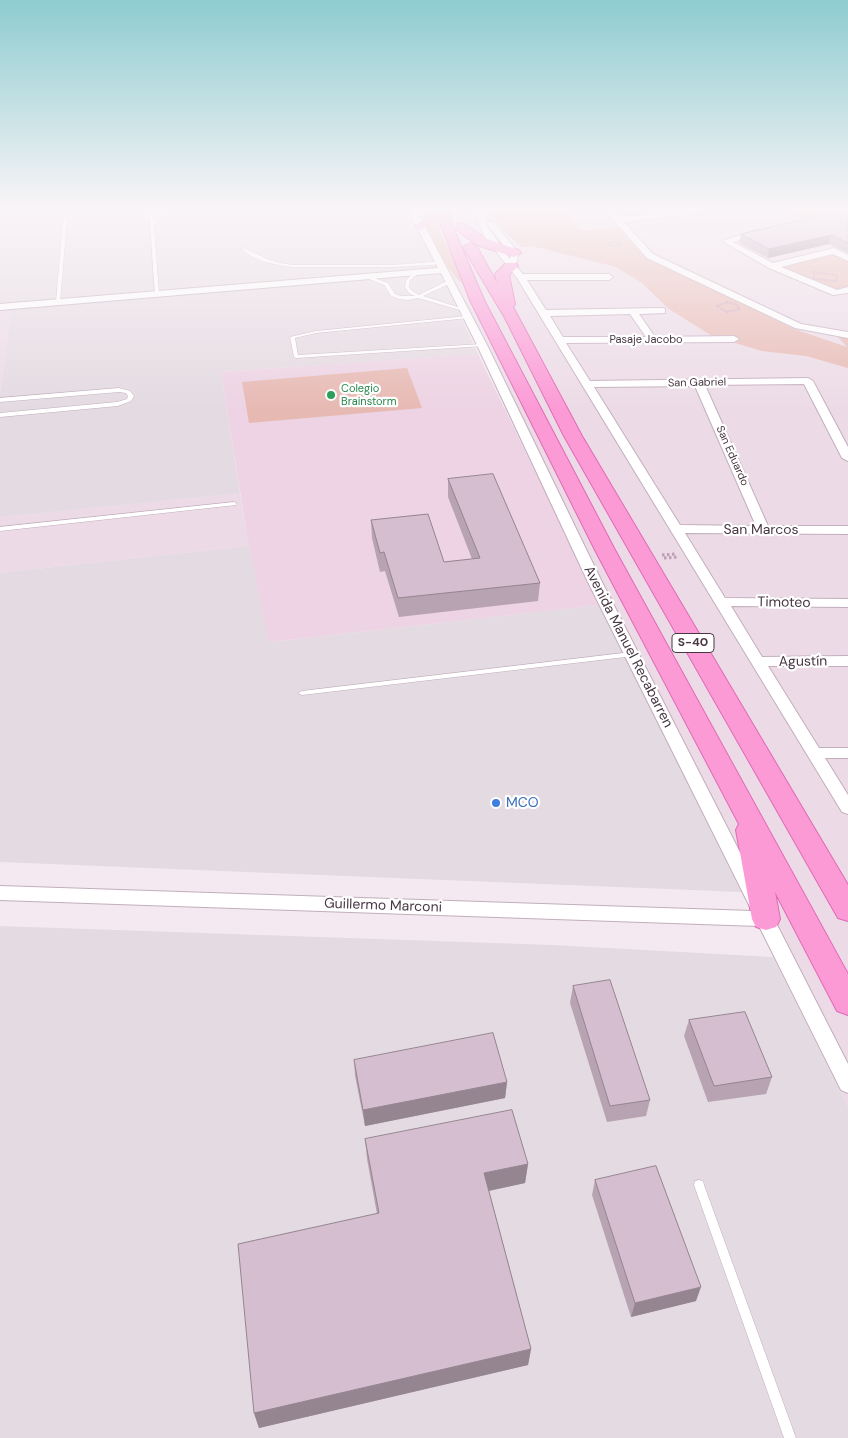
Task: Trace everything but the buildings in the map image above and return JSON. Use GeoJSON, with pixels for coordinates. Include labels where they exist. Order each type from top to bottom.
{"type":"FeatureCollection","features":[{"type":"Feature","properties":{"kind":"main road"},"geometry":{"type":"LineString","coordinates":[[451,276],[477,300]]}},
{"type":"Feature","properties":{"kind":"main road","name":"Avenida Manuel Recabarren"},"geometry":{"type":"LineString","coordinates":[[467,276],[477,300],[605,550],[848,1002]]}},
{"type":"Feature","properties":{"kind":"main road","name":"S-40"},"geometry":{"type":"LineString","coordinates":[[485,276],[512,318],[573,436],[848,910]]}},
{"type":"Feature","properties":{"kind":"main road"},"geometry":{"type":"LineString","coordinates":[[502,276],[512,318]]}},
{"type":"Feature","properties":{"kind":"main road"},"geometry":{"type":"LineString","coordinates":[[744,806],[766,919]]}},
{"type":"Feature","properties":{"kind":"street"},"geometry":{"type":"LineString","coordinates":[[1,309],[58,302],[365,276]]}},
{"type":"Feature","properties":{"kind":"street","name":"Avenida Manuel Recabarren"},"geometry":{"type":"LineString","coordinates":[[448,276],[594,580],[848,1084]]}},
{"type":"Feature","properties":{"kind":"street"},"geometry":{"type":"LineString","coordinates":[[693,276],[798,326],[848,335]]}},
{"type":"Feature","properties":{"kind":"street"},"geometry":{"type":"LineString","coordinates":[[796,276],[848,299]]}},
{"type":"Feature","properties":{"kind":"street"},"geometry":{"type":"LineString","coordinates":[[521,277],[609,277]]}},
{"type":"Feature","properties":{"kind":"street"},"geometry":{"type":"LineString","coordinates":[[521,277],[848,808]]}},
{"type":"Feature","properties":{"kind":"street"},"geometry":{"type":"LineString","coordinates":[[836,293],[848,290]]}},
{"type":"Feature","properties":{"kind":"street"},"geometry":{"type":"LineString","coordinates":[[633,312],[653,340]]}},
{"type":"Feature","properties":{"kind":"street"},"geometry":{"type":"LineString","coordinates":[[542,313],[662,312]]}},
{"type":"Feature","properties":{"kind":"street","name":"Pasaje Jacobo"},"geometry":{"type":"LineString","coordinates":[[559,340],[734,339]]}},
{"type":"Feature","properties":{"kind":"street","name":"San Gabriel"},"geometry":{"type":"LineString","coordinates":[[587,384],[808,381],[835,434]]}},
{"type":"Feature","properties":{"kind":"street","name":"San Eduardo"},"geometry":{"type":"LineString","coordinates":[[699,383],[764,530]]}},
{"type":"Feature","properties":{"kind":"street"},"geometry":{"type":"LineString","coordinates":[[848,433],[835,434],[848,458]]}},
{"type":"Feature","properties":{"kind":"street","name":"San Marcos"},"geometry":{"type":"LineString","coordinates":[[675,529],[848,530]]}},
{"type":"Feature","properties":{"kind":"street","name":"Timoteo"},"geometry":{"type":"LineString","coordinates":[[720,602],[848,603]]}},
{"type":"Feature","properties":{"kind":"street","name":"Agustín"},"geometry":{"type":"LineString","coordinates":[[757,662],[848,662]]}},
{"type":"Feature","properties":{"kind":"street"},"geometry":{"type":"LineString","coordinates":[[814,753],[848,753]]}},
{"type":"Feature","properties":{"kind":"street","name":"Guillermo Marconi"},"geometry":{"type":"LineString","coordinates":[[0,893],[766,919]]}},
{"type":"Feature","properties":{"kind":"lane"},"geometry":{"type":"LineString","coordinates":[[58,302],[60,276]]}},
{"type":"Feature","properties":{"kind":"lane"},"geometry":{"type":"LineString","coordinates":[[156,276],[157,294]]}},
{"type":"Feature","properties":{"kind":"lane"},"geometry":{"type":"LineString","coordinates":[[366,276],[386,284],[390,294],[397,297],[418,297],[440,301],[466,314]]}},
{"type":"Feature","properties":{"kind":"lane"},"geometry":{"type":"LineString","coordinates":[[411,276],[406,284],[408,290],[418,297]]}},
{"type":"Feature","properties":{"kind":"lane"},"geometry":{"type":"LineString","coordinates":[[418,297],[441,276]]}},
{"type":"Feature","properties":{"kind":"lane"},"geometry":{"type":"LineString","coordinates":[[466,314],[316,332],[292,338],[296,356],[482,345]]}},
{"type":"Feature","properties":{"kind":"lane"},"geometry":{"type":"LineString","coordinates":[[0,400],[119,390],[128,392],[130,396],[129,400],[118,404],[0,415]]}},
{"type":"Feature","properties":{"kind":"lane"},"geometry":{"type":"LineString","coordinates":[[0,529],[234,504]]}},
{"type":"Feature","properties":{"kind":"lane"},"geometry":{"type":"LineString","coordinates":[[302,693],[632,654]]}},
{"type":"Feature","properties":{"kind":"lane"},"geometry":{"type":"LineString","coordinates":[[699,1185],[790,1438]]}},
{"type":"Feature","properties":{"kind":"path"},"geometry":{"type":"LineString","coordinates":[[824,276],[824,280],[836,293]]}},
{"type":"Feature","properties":{"kind":"shaded area"},"geometry":{"type":"Polygon","coordinates":[[[0,276],[442,276],[478,354],[221,372],[240,493],[0,517],[0,396],[12,304],[0,305],[0,276]]]}},
{"type":"Feature","properties":{"kind":"shaded area"},"geometry":{"type":"Polygon","coordinates":[[[442,276],[848,276],[848,1107],[600,605],[442,276]]]}},
{"type":"Feature","properties":{"kind":"shaded area"},"geometry":{"type":"Polygon","coordinates":[[[462,276],[467,286],[462,283],[456,277],[462,276]]]}},
{"type":"Feature","properties":{"kind":"shaded area"},"geometry":{"type":"Polygon","coordinates":[[[631,276],[685,276],[794,329],[847,347],[837,336],[848,338],[848,368],[806,356],[762,351],[712,336],[669,309],[642,283],[631,276]]]}},
{"type":"Feature","properties":{"kind":"shaded area"},"geometry":{"type":"Polygon","coordinates":[[[802,276],[848,276],[848,288],[835,291],[802,276]]]}},
{"type":"Feature","properties":{"kind":"shaded area"},"geometry":{"type":"Polygon","coordinates":[[[12,304],[0,396],[0,305],[12,304]]]}},
{"type":"Feature","properties":{"kind":"shaded area","name":"Colegio Brainstorm"},"geometry":{"type":"Polygon","coordinates":[[[478,354],[600,605],[269,642],[249,546],[221,372],[478,354]]]}},
{"type":"Feature","properties":{"kind":"shaded area","name":"Colegio Brainstorm"},"geometry":{"type":"Polygon","coordinates":[[[407,368],[422,408],[249,423],[242,382],[407,368]]]}},
{"type":"Feature","properties":{"kind":"shaded area"},"geometry":{"type":"Polygon","coordinates":[[[240,493],[249,546],[0,573],[0,517],[240,493]]]}},
{"type":"Feature","properties":{"kind":"shaded area"},"geometry":{"type":"Polygon","coordinates":[[[249,546],[270,642],[600,605],[741,892],[0,862],[0,573],[249,546]]]}},
{"type":"Feature","properties":{"kind":"shaded area"},"geometry":{"type":"Polygon","coordinates":[[[0,926],[552,945],[773,957],[848,1107],[848,1438],[0,1438],[0,926]]]}},
{"type":"Feature","properties":{"kind":"place","name":"Colegio Brainstorm"},"geometry":{"type":"Point","coordinates":[331,395]}},
{"type":"Feature","properties":{"kind":"place","name":"MCO"},"geometry":{"type":"Point","coordinates":[496,803]}}]}
